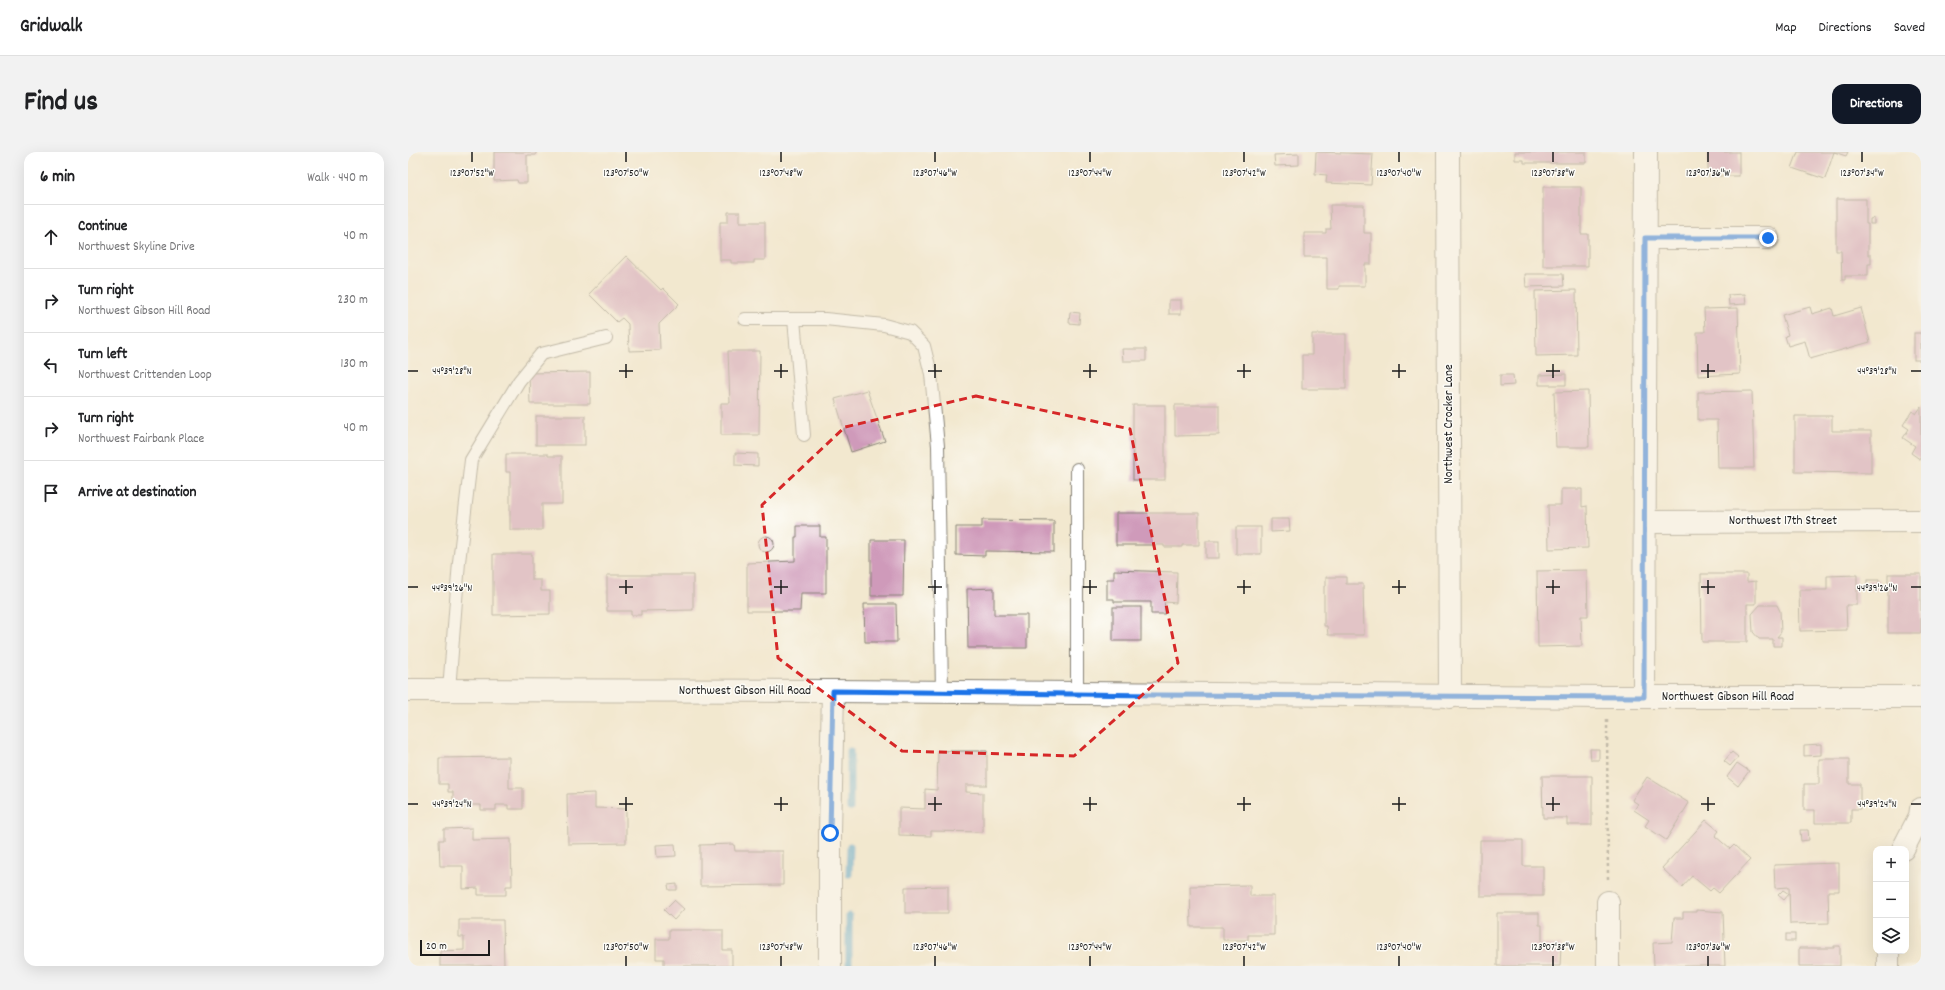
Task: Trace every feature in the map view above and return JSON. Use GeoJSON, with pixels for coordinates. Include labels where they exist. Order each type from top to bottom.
{"type":"FeatureCollection","features":[{"type":"Feature","properties":{"kind":"street","name":"Northwest Crocker Lane"},"geometry":{"type":"LineString","coordinates":[[1448,152],[1450,697]]}},
{"type":"Feature","properties":{"kind":"street"},"geometry":{"type":"LineString","coordinates":[[1644,697],[1646,152]]}},
{"type":"Feature","properties":{"kind":"street"},"geometry":{"type":"LineString","coordinates":[[1645,238],[1768,238]]}},
{"type":"Feature","properties":{"kind":"street","name":"Northwest 17th Street"},"geometry":{"type":"LineString","coordinates":[[1645,522],[1921,521]]}},
{"type":"Feature","properties":{"kind":"street","name":"Northwest Gibson Hill Road"},"geometry":{"type":"LineString","coordinates":[[408,690],[833,691],[1450,697],[1921,697]]}},
{"type":"Feature","properties":{"kind":"street"},"geometry":{"type":"LineString","coordinates":[[830,966],[830,833],[833,691]]}},
{"type":"Feature","properties":{"kind":"street"},"geometry":{"type":"LineString","coordinates":[[1905,846],[1920,816],[1921,809]]}},
{"type":"Feature","properties":{"kind":"street"},"geometry":{"type":"LineString","coordinates":[[1608,902],[1608,966]]}},
{"type":"Feature","properties":{"kind":"street"},"geometry":{"type":"LineString","coordinates":[[1888,954],[1888,966]]}},
{"type":"Feature","properties":{"kind":"lane"},"geometry":{"type":"LineString","coordinates":[[745,319],[825,319],[884,325],[910,332],[924,346],[931,374],[938,446],[942,692]]}},
{"type":"Feature","properties":{"kind":"lane"},"geometry":{"type":"LineString","coordinates":[[794,319],[804,435]]}},
{"type":"Feature","properties":{"kind":"lane"},"geometry":{"type":"LineString","coordinates":[[450,690],[459,562],[471,460],[519,381],[541,354],[606,338]]}},
{"type":"Feature","properties":{"kind":"lane"},"geometry":{"type":"LineString","coordinates":[[1077,470],[1077,694]]}},
{"type":"Feature","properties":{"kind":"path"},"geometry":{"type":"LineString","coordinates":[[1606,697],[1608,902]]}},
{"type":"Feature","properties":{"kind":"highlighted area"},"geometry":{"type":"Polygon","coordinates":[[[976,396],[1130,429],[1178,663],[1074,756],[902,751],[778,658],[762,505],[845,427],[976,396]]]}},
{"type":"Feature","properties":{"kind":"building"},"geometry":{"type":"Polygon","coordinates":[[[494,152],[536,152],[536,155],[527,155],[527,183],[518,183],[517,180],[494,181],[494,152]]]}},
{"type":"Feature","properties":{"kind":"building"},"geometry":{"type":"Polygon","coordinates":[[[1316,152],[1373,154],[1371,185],[1326,183],[1327,175],[1315,174],[1316,152]]]}},
{"type":"Feature","properties":{"kind":"building"},"geometry":{"type":"Polygon","coordinates":[[[1515,152],[1586,152],[1586,163],[1524,163],[1524,160],[1515,160],[1515,152]]]}},
{"type":"Feature","properties":{"kind":"building"},"geometry":{"type":"Polygon","coordinates":[[[1708,152],[1739,152],[1739,176],[1708,176],[1708,152]]]}},
{"type":"Feature","properties":{"kind":"building"},"geometry":{"type":"Polygon","coordinates":[[[1798,152],[1834,152],[1825,179],[1792,168],[1798,152]]]}},
{"type":"Feature","properties":{"kind":"building"},"geometry":{"type":"Polygon","coordinates":[[[1834,152],[1848,152],[1846,156],[1834,152]]]}},
{"type":"Feature","properties":{"kind":"building"},"geometry":{"type":"Polygon","coordinates":[[[1299,154],[1299,165],[1275,166],[1274,155],[1299,154]]]}},
{"type":"Feature","properties":{"kind":"building"},"geometry":{"type":"Polygon","coordinates":[[[1543,187],[1581,187],[1581,234],[1588,234],[1588,266],[1543,266],[1543,187]]]}},
{"type":"Feature","properties":{"kind":"building"},"geometry":{"type":"Polygon","coordinates":[[[1836,199],[1866,199],[1868,255],[1871,255],[1871,264],[1868,264],[1868,276],[1845,276],[1845,280],[1842,280],[1841,251],[1836,251],[1836,199]]]}},
{"type":"Feature","properties":{"kind":"building"},"geometry":{"type":"Polygon","coordinates":[[[1330,205],[1364,205],[1364,233],[1371,233],[1371,264],[1365,264],[1365,286],[1339,286],[1339,289],[1327,289],[1327,257],[1304,257],[1304,233],[1326,233],[1326,229],[1331,229],[1330,205]]]}},
{"type":"Feature","properties":{"kind":"building"},"geometry":{"type":"Polygon","coordinates":[[[728,212],[740,212],[740,222],[765,222],[765,260],[754,260],[754,263],[731,263],[731,260],[720,260],[720,222],[728,222],[728,212]]]}},
{"type":"Feature","properties":{"kind":"building"},"geometry":{"type":"Polygon","coordinates":[[[1874,218],[1874,224],[1870,224],[1870,219],[1874,218]]]}},
{"type":"Feature","properties":{"kind":"building"},"geometry":{"type":"Polygon","coordinates":[[[626,256],[661,290],[663,288],[679,304],[659,324],[660,350],[629,351],[628,324],[622,318],[617,322],[589,294],[626,256]]]}},
{"type":"Feature","properties":{"kind":"building"},"geometry":{"type":"Polygon","coordinates":[[[1525,274],[1563,274],[1564,286],[1526,287],[1525,274]]]}},
{"type":"Feature","properties":{"kind":"building"},"geometry":{"type":"Polygon","coordinates":[[[1576,290],[1577,355],[1536,356],[1535,291],[1576,290]]]}},
{"type":"Feature","properties":{"kind":"building"},"geometry":{"type":"Polygon","coordinates":[[[1745,294],[1746,304],[1729,305],[1728,295],[1745,294]]]}},
{"type":"Feature","properties":{"kind":"building"},"geometry":{"type":"Polygon","coordinates":[[[1169,300],[1181,300],[1181,314],[1169,314],[1169,300]]]}},
{"type":"Feature","properties":{"kind":"building"},"geometry":{"type":"Polygon","coordinates":[[[1810,307],[1812,314],[1832,308],[1834,316],[1861,308],[1870,342],[1810,359],[1805,341],[1788,346],[1785,336],[1788,335],[1782,315],[1810,307]]]}},
{"type":"Feature","properties":{"kind":"building"},"geometry":{"type":"Polygon","coordinates":[[[1738,308],[1740,374],[1698,376],[1697,332],[1705,332],[1704,309],[1738,308]]]}},
{"type":"Feature","properties":{"kind":"building"},"geometry":{"type":"Polygon","coordinates":[[[1070,312],[1080,313],[1079,324],[1069,323],[1070,312]]]}},
{"type":"Feature","properties":{"kind":"building"},"geometry":{"type":"Polygon","coordinates":[[[1914,333],[1921,333],[1921,360],[1914,360],[1914,333]]]}},
{"type":"Feature","properties":{"kind":"building"},"geometry":{"type":"Polygon","coordinates":[[[1312,334],[1346,334],[1346,389],[1302,389],[1302,355],[1312,355],[1312,334]]]}},
{"type":"Feature","properties":{"kind":"building"},"geometry":{"type":"Polygon","coordinates":[[[1122,349],[1146,349],[1146,361],[1123,361],[1122,349]]]}},
{"type":"Feature","properties":{"kind":"building"},"geometry":{"type":"Polygon","coordinates":[[[728,351],[760,351],[759,435],[721,435],[721,403],[730,403],[728,351]]]}},
{"type":"Feature","properties":{"kind":"building"},"geometry":{"type":"Polygon","coordinates":[[[590,372],[590,404],[530,404],[529,373],[590,372]]]}},
{"type":"Feature","properties":{"kind":"building"},"geometry":{"type":"Polygon","coordinates":[[[1566,374],[1566,385],[1539,385],[1539,375],[1566,374]]]}},
{"type":"Feature","properties":{"kind":"building"},"geometry":{"type":"Polygon","coordinates":[[[1500,375],[1513,375],[1514,385],[1500,386],[1500,375]]]}},
{"type":"Feature","properties":{"kind":"building"},"geometry":{"type":"Polygon","coordinates":[[[867,390],[885,441],[851,452],[835,399],[867,390]]]}},
{"type":"Feature","properties":{"kind":"building"},"geometry":{"type":"Polygon","coordinates":[[[1588,391],[1589,447],[1556,447],[1554,392],[1588,391]]]}},
{"type":"Feature","properties":{"kind":"building"},"geometry":{"type":"Polygon","coordinates":[[[1752,391],[1754,468],[1718,468],[1717,420],[1698,420],[1698,392],[1752,391]]]}},
{"type":"Feature","properties":{"kind":"building"},"geometry":{"type":"Polygon","coordinates":[[[1133,405],[1165,405],[1165,480],[1133,480],[1133,405]]]}},
{"type":"Feature","properties":{"kind":"building"},"geometry":{"type":"Polygon","coordinates":[[[1175,405],[1219,405],[1219,435],[1175,436],[1175,405]]]}},
{"type":"Feature","properties":{"kind":"building"},"geometry":{"type":"Polygon","coordinates":[[[1921,407],[1921,460],[1911,453],[1915,446],[1903,438],[1909,429],[1903,425],[1912,411],[1916,414],[1921,407]]]}},
{"type":"Feature","properties":{"kind":"building"},"geometry":{"type":"Polygon","coordinates":[[[536,416],[585,416],[585,445],[536,445],[536,416]]]}},
{"type":"Feature","properties":{"kind":"building"},"geometry":{"type":"Polygon","coordinates":[[[1795,416],[1832,416],[1832,431],[1871,431],[1871,473],[1795,472],[1795,416]]]}},
{"type":"Feature","properties":{"kind":"building"},"geometry":{"type":"Polygon","coordinates":[[[735,453],[758,454],[758,466],[735,465],[735,453]]]}},
{"type":"Feature","properties":{"kind":"building"},"geometry":{"type":"Polygon","coordinates":[[[506,454],[548,454],[548,456],[562,456],[562,504],[542,504],[542,530],[510,530],[510,472],[506,472],[506,454]]]}},
{"type":"Feature","properties":{"kind":"building"},"geometry":{"type":"Polygon","coordinates":[[[1561,489],[1582,489],[1582,507],[1587,506],[1588,548],[1549,549],[1548,505],[1561,505],[1561,489]]]}},
{"type":"Feature","properties":{"kind":"building"},"geometry":{"type":"Polygon","coordinates":[[[1116,513],[1199,513],[1199,545],[1164,547],[1164,545],[1116,545],[1116,513]]]}},
{"type":"Feature","properties":{"kind":"building"},"geometry":{"type":"Polygon","coordinates":[[[1271,519],[1289,519],[1290,531],[1271,532],[1271,519]]]}},
{"type":"Feature","properties":{"kind":"building"},"geometry":{"type":"Polygon","coordinates":[[[982,520],[1054,521],[1054,552],[985,551],[985,556],[956,555],[956,527],[982,527],[982,520]]]}},
{"type":"Feature","properties":{"kind":"building"},"geometry":{"type":"Polygon","coordinates":[[[797,526],[820,526],[820,537],[826,537],[826,593],[801,593],[800,611],[747,611],[747,563],[795,561],[795,537],[797,537],[797,526]]]}},
{"type":"Feature","properties":{"kind":"building"},"geometry":{"type":"Polygon","coordinates":[[[1236,527],[1261,527],[1261,554],[1236,554],[1236,527]]]}},
{"type":"Feature","properties":{"kind":"building"},"geometry":{"type":"Polygon","coordinates":[[[766,536],[772,538],[774,544],[772,550],[766,552],[760,550],[758,544],[760,538],[766,536]]]}},
{"type":"Feature","properties":{"kind":"building"},"geometry":{"type":"Polygon","coordinates":[[[871,540],[904,540],[903,596],[871,596],[871,540]]]}},
{"type":"Feature","properties":{"kind":"building"},"geometry":{"type":"Polygon","coordinates":[[[1206,541],[1219,541],[1219,558],[1206,558],[1206,541]]]}},
{"type":"Feature","properties":{"kind":"building"},"geometry":{"type":"Polygon","coordinates":[[[493,554],[532,554],[532,580],[541,580],[541,591],[550,591],[550,614],[493,615],[493,554]]]}},
{"type":"Feature","properties":{"kind":"building"},"geometry":{"type":"Polygon","coordinates":[[[1114,570],[1177,572],[1176,603],[1165,602],[1165,614],[1151,614],[1151,602],[1114,602],[1114,599],[1107,599],[1107,579],[1114,579],[1114,570]]]}},
{"type":"Feature","properties":{"kind":"building"},"geometry":{"type":"Polygon","coordinates":[[[1587,570],[1588,616],[1581,616],[1582,646],[1538,647],[1537,571],[1587,570]]]}},
{"type":"Feature","properties":{"kind":"building"},"geometry":{"type":"Polygon","coordinates":[[[1701,574],[1747,574],[1747,582],[1756,581],[1756,604],[1747,604],[1747,642],[1702,642],[1701,574]]]}},
{"type":"Feature","properties":{"kind":"building"},"geometry":{"type":"Polygon","coordinates":[[[1888,574],[1921,574],[1921,633],[1888,633],[1888,574]]]}},
{"type":"Feature","properties":{"kind":"building"},"geometry":{"type":"Polygon","coordinates":[[[607,575],[693,575],[693,610],[641,611],[641,615],[631,615],[631,611],[607,611],[607,575]]]}},
{"type":"Feature","properties":{"kind":"building"},"geometry":{"type":"Polygon","coordinates":[[[1857,575],[1857,605],[1846,605],[1847,630],[1800,631],[1799,590],[1827,590],[1827,576],[1857,575]]]}},
{"type":"Feature","properties":{"kind":"building"},"geometry":{"type":"Polygon","coordinates":[[[1326,577],[1346,577],[1346,584],[1363,584],[1364,635],[1328,635],[1327,626],[1324,626],[1324,586],[1326,586],[1326,577]]]}},
{"type":"Feature","properties":{"kind":"building"},"geometry":{"type":"Polygon","coordinates":[[[1867,580],[1879,580],[1879,590],[1867,590],[1867,580]]]}},
{"type":"Feature","properties":{"kind":"building"},"geometry":{"type":"Polygon","coordinates":[[[994,588],[994,615],[1027,615],[1027,648],[968,648],[967,589],[994,588]]]}},
{"type":"Feature","properties":{"kind":"building"},"geometry":{"type":"Polygon","coordinates":[[[864,604],[896,604],[897,642],[865,642],[864,604]]]}},
{"type":"Feature","properties":{"kind":"building"},"geometry":{"type":"Polygon","coordinates":[[[1760,605],[1777,605],[1780,611],[1781,632],[1777,637],[1782,637],[1782,646],[1773,646],[1773,639],[1759,639],[1753,632],[1752,614],[1760,605]]]}},
{"type":"Feature","properties":{"kind":"building"},"geometry":{"type":"Polygon","coordinates":[[[1113,607],[1141,607],[1141,641],[1113,641],[1113,607]]]}},
{"type":"Feature","properties":{"kind":"building"},"geometry":{"type":"Polygon","coordinates":[[[1821,744],[1821,755],[1804,756],[1804,745],[1821,744]]]}},
{"type":"Feature","properties":{"kind":"building"},"geometry":{"type":"Polygon","coordinates":[[[1590,749],[1599,749],[1599,760],[1591,760],[1590,749]]]}},
{"type":"Feature","properties":{"kind":"building"},"geometry":{"type":"Polygon","coordinates":[[[938,751],[987,751],[987,785],[966,785],[966,792],[983,793],[983,832],[931,831],[931,836],[899,835],[899,808],[925,809],[925,789],[937,790],[938,751]]]}},
{"type":"Feature","properties":{"kind":"building"},"geometry":{"type":"Polygon","coordinates":[[[1732,752],[1738,757],[1730,766],[1724,761],[1732,752]]]}},
{"type":"Feature","properties":{"kind":"building"},"geometry":{"type":"Polygon","coordinates":[[[509,757],[509,788],[523,788],[523,809],[508,809],[508,805],[496,805],[496,810],[481,810],[481,805],[453,805],[453,792],[448,792],[448,784],[439,784],[439,758],[509,757]]]}},
{"type":"Feature","properties":{"kind":"building"},"geometry":{"type":"Polygon","coordinates":[[[1819,759],[1849,759],[1849,784],[1860,784],[1860,809],[1851,809],[1851,823],[1815,823],[1815,810],[1804,810],[1804,784],[1819,784],[1819,759]]]}},
{"type":"Feature","properties":{"kind":"building"},"geometry":{"type":"Polygon","coordinates":[[[1737,763],[1749,771],[1738,786],[1727,777],[1737,763]]]}},
{"type":"Feature","properties":{"kind":"building"},"geometry":{"type":"Polygon","coordinates":[[[1542,776],[1592,776],[1592,825],[1567,825],[1567,818],[1543,818],[1542,776]]]}},
{"type":"Feature","properties":{"kind":"building"},"geometry":{"type":"Polygon","coordinates":[[[1647,777],[1689,803],[1666,840],[1645,826],[1649,820],[1634,810],[1638,804],[1632,800],[1647,777]]]}},
{"type":"Feature","properties":{"kind":"building"},"geometry":{"type":"Polygon","coordinates":[[[595,793],[595,808],[626,809],[626,843],[568,844],[567,794],[595,793]]]}},
{"type":"Feature","properties":{"kind":"building"},"geometry":{"type":"Polygon","coordinates":[[[1706,820],[1719,831],[1715,836],[1730,849],[1734,845],[1750,860],[1719,893],[1713,888],[1710,891],[1692,876],[1682,887],[1662,868],[1706,820]]]}},
{"type":"Feature","properties":{"kind":"building"},"geometry":{"type":"Polygon","coordinates":[[[472,828],[472,840],[511,839],[512,886],[506,886],[506,895],[478,895],[478,888],[463,889],[463,866],[440,866],[439,840],[444,840],[444,829],[472,828]]]}},
{"type":"Feature","properties":{"kind":"building"},"geometry":{"type":"Polygon","coordinates":[[[1800,830],[1808,830],[1809,840],[1801,841],[1800,830]]]}},
{"type":"Feature","properties":{"kind":"building"},"geometry":{"type":"Polygon","coordinates":[[[1480,840],[1523,840],[1523,866],[1543,866],[1543,896],[1480,896],[1480,840]]]}},
{"type":"Feature","properties":{"kind":"building"},"geometry":{"type":"Polygon","coordinates":[[[675,844],[676,856],[657,857],[656,845],[675,844]]]}},
{"type":"Feature","properties":{"kind":"building"},"geometry":{"type":"Polygon","coordinates":[[[734,844],[735,851],[783,851],[783,885],[700,886],[700,845],[734,844]]]}},
{"type":"Feature","properties":{"kind":"building"},"geometry":{"type":"Polygon","coordinates":[[[1839,863],[1839,891],[1828,891],[1829,923],[1790,924],[1789,887],[1775,888],[1774,865],[1839,863]]]}},
{"type":"Feature","properties":{"kind":"building"},"geometry":{"type":"Polygon","coordinates":[[[677,884],[677,890],[669,890],[668,885],[677,884]]]}},
{"type":"Feature","properties":{"kind":"building"},"geometry":{"type":"Polygon","coordinates":[[[1250,885],[1250,896],[1274,896],[1274,935],[1248,935],[1248,940],[1223,940],[1223,927],[1191,927],[1190,886],[1250,885]]]}},
{"type":"Feature","properties":{"kind":"building"},"geometry":{"type":"Polygon","coordinates":[[[948,886],[948,913],[905,913],[905,887],[948,886]]]}},
{"type":"Feature","properties":{"kind":"building"},"geometry":{"type":"Polygon","coordinates":[[[1783,890],[1789,894],[1784,900],[1778,895],[1783,890]]]}},
{"type":"Feature","properties":{"kind":"building"},"geometry":{"type":"Polygon","coordinates":[[[674,900],[684,909],[674,920],[664,910],[674,900]]]}},
{"type":"Feature","properties":{"kind":"building"},"geometry":{"type":"Polygon","coordinates":[[[1696,910],[1723,912],[1725,966],[1654,966],[1653,943],[1672,942],[1674,918],[1683,918],[1683,912],[1696,912],[1696,910]]]}},
{"type":"Feature","properties":{"kind":"building"},"geometry":{"type":"Polygon","coordinates":[[[1497,913],[1539,913],[1539,925],[1542,925],[1542,944],[1561,945],[1560,966],[1497,966],[1497,913]]]}},
{"type":"Feature","properties":{"kind":"building"},"geometry":{"type":"Polygon","coordinates":[[[459,920],[503,920],[504,966],[440,966],[440,951],[464,950],[464,937],[459,937],[459,920]]]}},
{"type":"Feature","properties":{"kind":"building"},"geometry":{"type":"Polygon","coordinates":[[[669,930],[723,930],[723,950],[732,950],[732,966],[664,966],[664,959],[656,959],[656,939],[669,939],[669,930]]]}},
{"type":"Feature","properties":{"kind":"building"},"geometry":{"type":"Polygon","coordinates":[[[1786,934],[1795,934],[1795,941],[1786,941],[1786,934]]]}},
{"type":"Feature","properties":{"kind":"building"},"geometry":{"type":"Polygon","coordinates":[[[1834,946],[1840,946],[1840,966],[1799,966],[1799,948],[1834,948],[1834,946]]]}},
{"type":"Feature","properties":{"kind":"waterway"},"geometry":{"type":"LineString","coordinates":[[850,751],[850,808]]}},
{"type":"Feature","properties":{"kind":"waterway"},"geometry":{"type":"LineString","coordinates":[[849,874],[850,846]]}},
{"type":"Feature","properties":{"kind":"waterway"},"geometry":{"type":"LineString","coordinates":[[849,916],[849,966]]}},
{"type":"Feature","properties":{"kind":"route"},"geometry":{"type":"LineString","coordinates":[[830,833],[833,691],[1155,695],[1644,697],[1645,238],[1768,238]]}}]}
